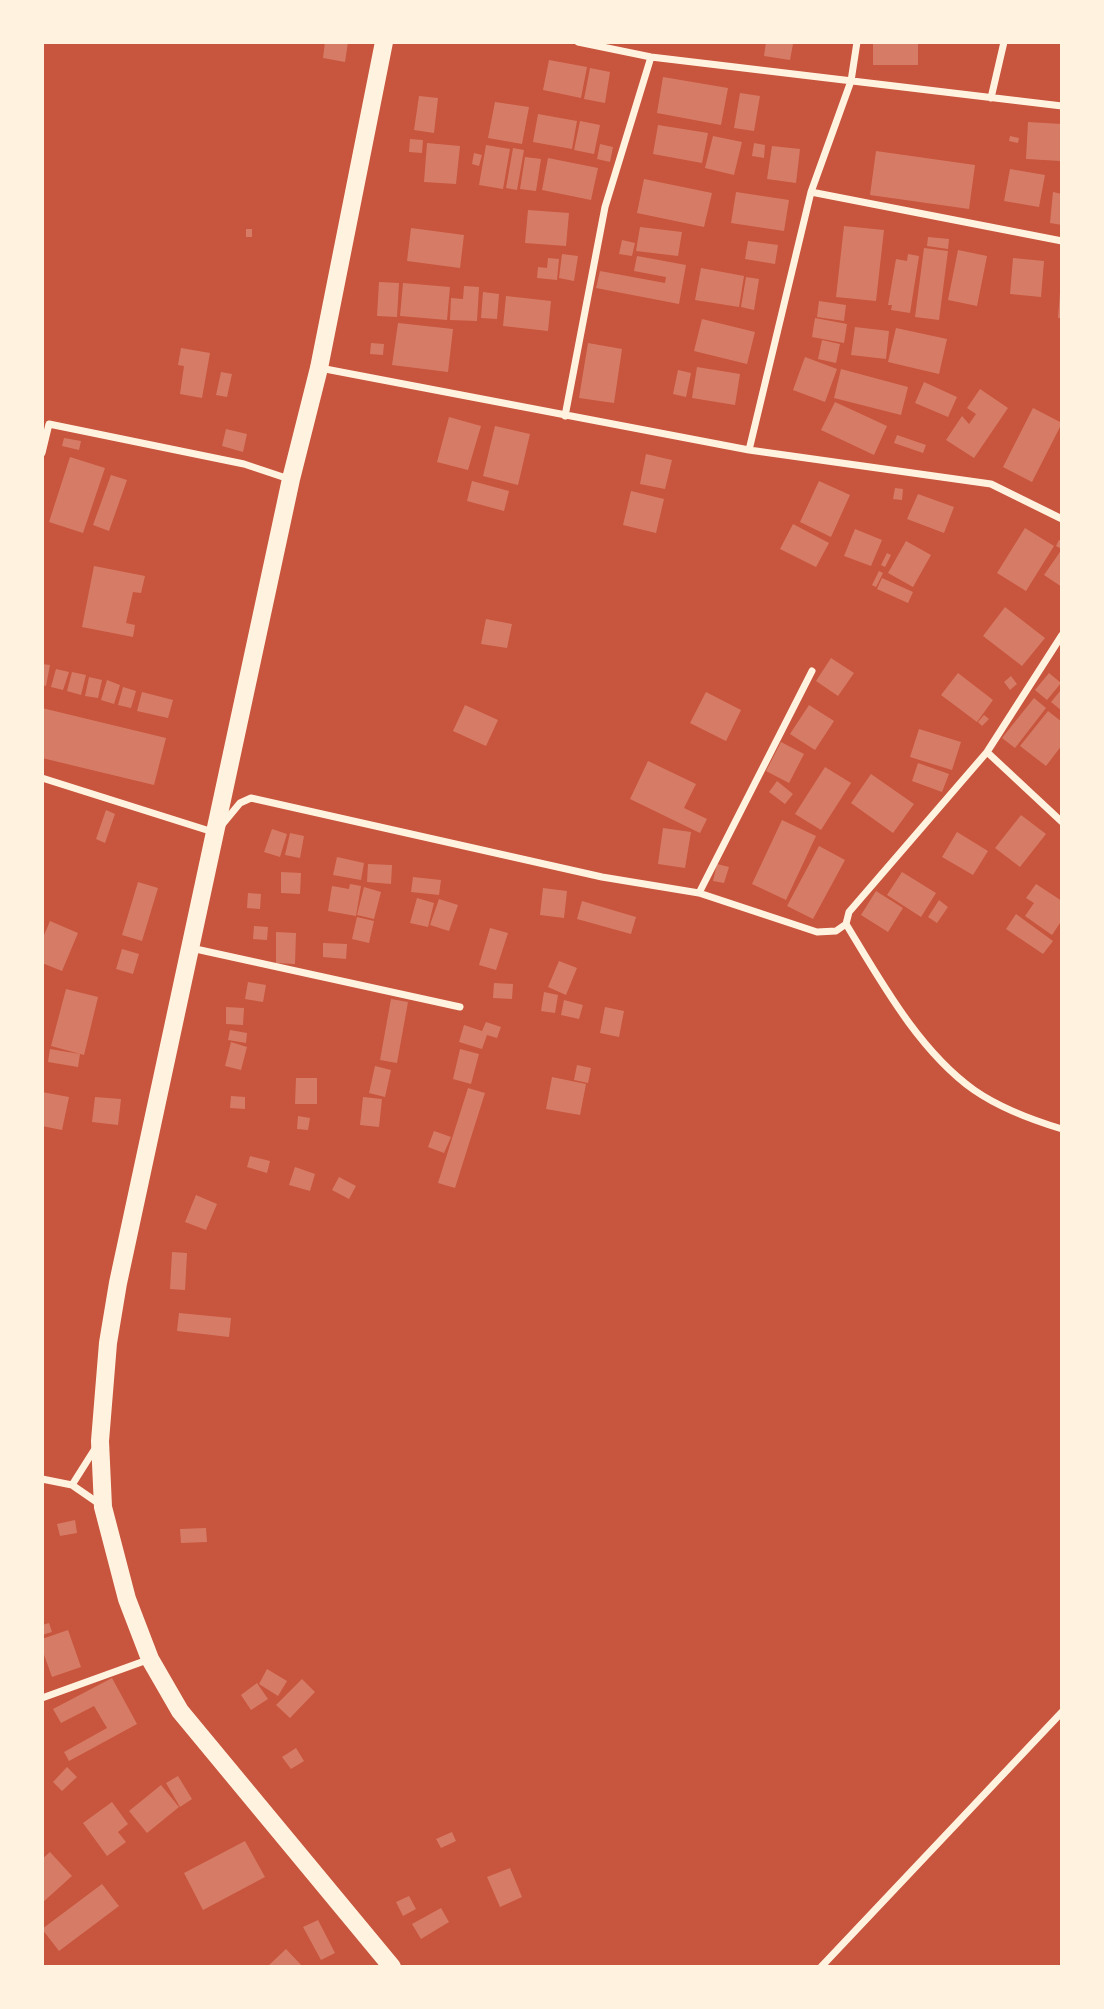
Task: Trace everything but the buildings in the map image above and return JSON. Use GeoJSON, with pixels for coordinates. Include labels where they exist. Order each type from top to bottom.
{"type":"FeatureCollection","features":[{"type":"Feature","properties":{"kind":"main road"},"geometry":{"type":"LineString","coordinates":[[384,42],[319,368],[291,479],[118,1283],[108,1342],[100,1441],[103,1507],[127,1599],[150,1659],[180,1711],[392,1967]]}},
{"type":"Feature","properties":{"kind":"street"},"geometry":{"type":"LineString","coordinates":[[578,42],[651,57],[1062,106]]}},
{"type":"Feature","properties":{"kind":"street"},"geometry":{"type":"LineString","coordinates":[[749,450],[811,192],[851,81],[857,42]]}},
{"type":"Feature","properties":{"kind":"street"},"geometry":{"type":"LineString","coordinates":[[991,98],[1004,42]]}},
{"type":"Feature","properties":{"kind":"street"},"geometry":{"type":"LineString","coordinates":[[565,416],[605,208],[651,57]]}},
{"type":"Feature","properties":{"kind":"street"},"geometry":{"type":"LineString","coordinates":[[811,192],[1062,241]]}},
{"type":"Feature","properties":{"kind":"street"},"geometry":{"type":"LineString","coordinates":[[319,368],[749,450],[991,485],[1062,519]]}},
{"type":"Feature","properties":{"kind":"street"},"geometry":{"type":"LineString","coordinates":[[42,453],[46,422],[244,464],[291,479]]}},
{"type":"Feature","properties":{"kind":"street"},"geometry":{"type":"LineString","coordinates":[[42,778],[215,833],[240,803],[251,798],[602,877],[699,893],[817,932],[836,931],[846,924],[849,912],[987,752],[1062,635]]}},
{"type":"Feature","properties":{"kind":"street"},"geometry":{"type":"LineString","coordinates":[[699,893],[812,671]]}},
{"type":"Feature","properties":{"kind":"street"},"geometry":{"type":"LineString","coordinates":[[987,752],[1062,822]]}},
{"type":"Feature","properties":{"kind":"street"},"geometry":{"type":"LineString","coordinates":[[846,924],[901,1014],[944,1063],[974,1089],[1026,1118],[1062,1129]]}},
{"type":"Feature","properties":{"kind":"street"},"geometry":{"type":"LineString","coordinates":[[190,948],[460,1007]]}},
{"type":"Feature","properties":{"kind":"street"},"geometry":{"type":"LineString","coordinates":[[72,1485],[100,1441]]}},
{"type":"Feature","properties":{"kind":"street"},"geometry":{"type":"LineString","coordinates":[[42,1479],[72,1485],[103,1507]]}},
{"type":"Feature","properties":{"kind":"street"},"geometry":{"type":"LineString","coordinates":[[42,1698],[150,1659]]}},
{"type":"Feature","properties":{"kind":"street"},"geometry":{"type":"LineString","coordinates":[[821,1967],[1062,1712]]}}]}
